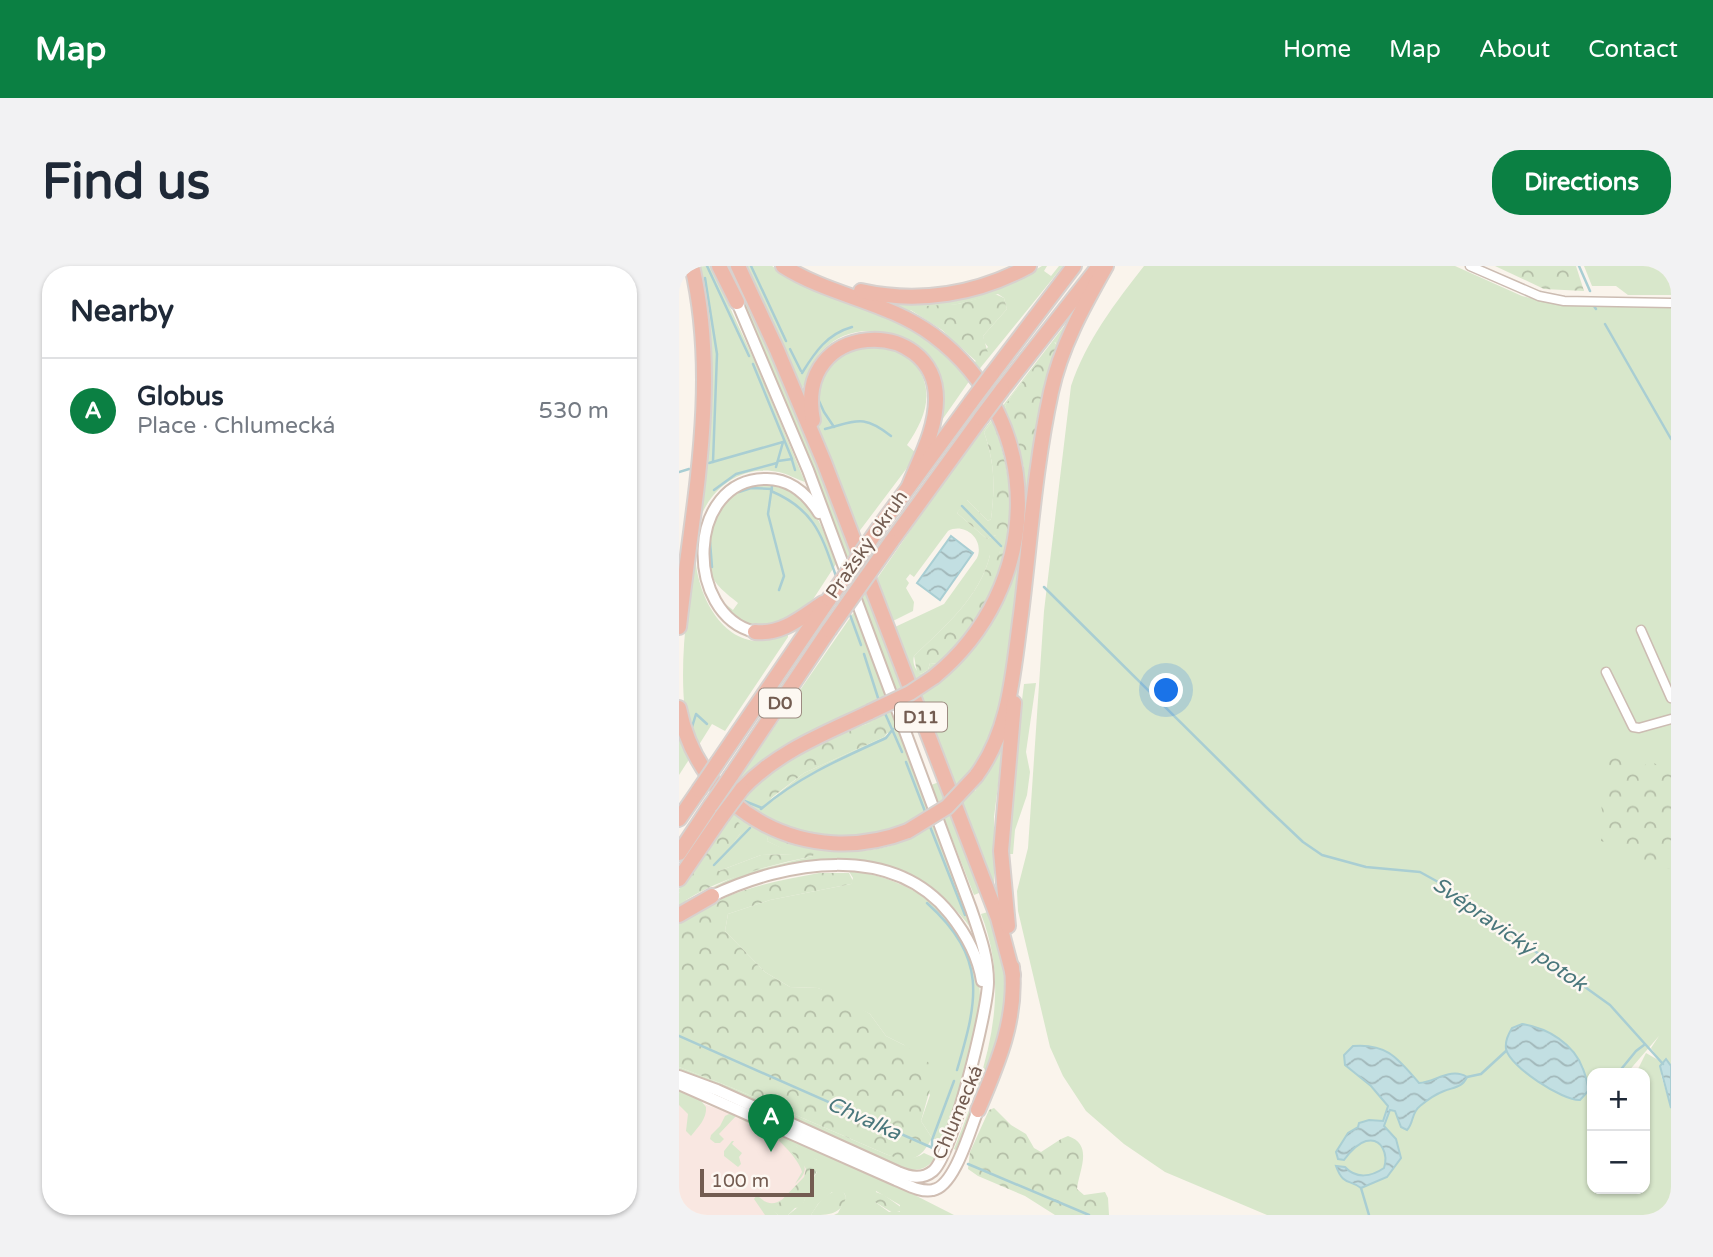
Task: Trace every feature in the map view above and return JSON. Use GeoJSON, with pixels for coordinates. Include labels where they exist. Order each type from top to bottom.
{"type":"FeatureCollection","features":[{"type":"Feature","properties":{"kind":"highway"},"geometry":{"type":"LineString","coordinates":[[679,627],[699,464],[705,388],[702,327],[692,266]]}},
{"type":"Feature","properties":{"kind":"highway"},"geometry":{"type":"LineString","coordinates":[[719,266],[737,302]]}},
{"type":"Feature","properties":{"kind":"highway","name":"D11"},"geometry":{"type":"LineString","coordinates":[[738,266],[824,462],[998,918],[1013,975]]}},
{"type":"Feature","properties":{"kind":"highway"},"geometry":{"type":"LineString","coordinates":[[679,879],[716,811],[759,772],[783,754],[909,693],[934,677],[958,655],[978,632],[994,606],[1009,568],[1016,539],[1018,499],[1013,459],[1004,430],[990,399],[955,354],[932,335],[897,314],[808,280],[783,266]]}},
{"type":"Feature","properties":{"kind":"highway"},"geometry":{"type":"LineString","coordinates":[[795,266],[817,277],[856,290],[887,296],[913,297],[950,294],[979,287],[1029,266]]}},
{"type":"Feature","properties":{"kind":"highway","name":"Pražský okruh"},"geometry":{"type":"LineString","coordinates":[[679,820],[883,522],[1074,266]]}},
{"type":"Feature","properties":{"kind":"highway","name":"Pražský okruh"},"geometry":{"type":"LineString","coordinates":[[679,853],[716,811],[730,776],[891,542],[1002,390],[1098,266]]}},
{"type":"Feature","properties":{"kind":"highway"},"geometry":{"type":"LineString","coordinates":[[679,708],[690,744],[713,782],[739,808],[764,824],[802,839],[832,844],[873,841],[908,831],[947,807],[976,776],[991,754],[1002,724],[1016,649],[1042,444],[1053,384],[1069,336],[1106,266]]}},
{"type":"Feature","properties":{"kind":"highway"},"geometry":{"type":"LineString","coordinates":[[824,462],[811,404],[811,389],[817,373],[832,354],[852,342],[867,339],[890,342],[905,349],[923,363],[935,389],[936,403],[931,431],[909,486]]}},
{"type":"Feature","properties":{"kind":"highway"},"geometry":{"type":"LineString","coordinates":[[679,617],[682,602]]}},
{"type":"Feature","properties":{"kind":"highway"},"geometry":{"type":"LineString","coordinates":[[755,632],[769,633],[782,629],[824,605]]}},
{"type":"Feature","properties":{"kind":"highway"},"geometry":{"type":"LineString","coordinates":[[1013,975],[1001,851],[1014,716],[1016,649]]}},
{"type":"Feature","properties":{"kind":"highway"},"geometry":{"type":"LineString","coordinates":[[679,915],[712,896]]}},
{"type":"Feature","properties":{"kind":"highway","name":"Chlumecká"},"geometry":{"type":"LineString","coordinates":[[978,1110],[1002,1055],[1011,1017],[1013,975]]}},
{"type":"Feature","properties":{"kind":"main road"},"geometry":{"type":"LineString","coordinates":[[737,302],[792,431],[983,943],[988,979],[987,1001],[980,1032]]}},
{"type":"Feature","properties":{"kind":"main road"},"geometry":{"type":"LineString","coordinates":[[755,632],[737,625],[722,610],[713,595],[705,569],[706,530],[721,498],[735,487],[752,480],[773,479],[787,483],[798,489],[813,504],[834,543]]}},
{"type":"Feature","properties":{"kind":"main road"},"geometry":{"type":"LineString","coordinates":[[712,896],[759,877],[811,866],[864,866],[905,879],[939,901],[959,925],[971,946],[982,983],[980,1032]]}},
{"type":"Feature","properties":{"kind":"main road","name":"Chlumecká"},"geometry":{"type":"LineString","coordinates":[[679,1076],[717,1090],[898,1172],[919,1177],[934,1171],[942,1155],[968,1079],[980,1032]]}},
{"type":"Feature","properties":{"kind":"main road","name":"Chlumecká"},"geometry":{"type":"LineString","coordinates":[[679,1084],[896,1180],[926,1190],[940,1187],[952,1174],[978,1110]]}},
{"type":"Feature","properties":{"kind":"street"},"geometry":{"type":"LineString","coordinates":[[1470,266],[1539,296],[1564,301],[1671,303]]}},
{"type":"Feature","properties":{"kind":"street"},"geometry":{"type":"LineString","coordinates":[[1641,630],[1671,698]]}},
{"type":"Feature","properties":{"kind":"street"},"geometry":{"type":"LineString","coordinates":[[1607,671],[1633,727],[1639,728],[1671,719]]}},
{"type":"Feature","properties":{"kind":"shaded area"},"geometry":{"type":"Polygon","coordinates":[[[679,1096],[737,1115],[814,1149],[807,1176],[773,1215],[679,1215],[679,1096]]]}},
{"type":"Feature","properties":{"kind":"green space"},"geometry":{"type":"Polygon","coordinates":[[[697,266],[711,266],[757,366],[805,482],[766,470],[741,475],[720,488],[705,507],[700,519],[697,266]]]}},
{"type":"Feature","properties":{"kind":"green space"},"geometry":{"type":"Polygon","coordinates":[[[723,266],[735,266],[775,352],[918,719],[907,722],[723,266]]]}},
{"type":"Feature","properties":{"kind":"green space"},"geometry":{"type":"Polygon","coordinates":[[[746,266],[772,266],[791,278],[872,309],[924,336],[970,380],[942,420],[942,387],[926,360],[915,349],[890,335],[862,331],[834,341],[822,351],[802,389],[746,266]]]}},
{"type":"Feature","properties":{"kind":"green space"},"geometry":{"type":"Polygon","coordinates":[[[1047,266],[1044,271],[1051,276],[1059,266],[1063,266],[977,372],[887,303],[928,304],[948,301],[987,292],[1047,266]],[[998,294],[958,304],[910,310],[951,337],[975,362],[988,347],[983,336],[1007,309],[1004,298],[998,294]]]}},
{"type":"Feature","properties":{"kind":"green space"},"geometry":{"type":"Polygon","coordinates":[[[1144,266],[1455,266],[1522,296],[1557,304],[1671,308],[1671,1066],[1669,1063],[1661,1075],[1671,1108],[1671,1215],[1267,1215],[1165,1172],[1124,1144],[1086,1111],[1063,1076],[1050,1047],[1018,911],[1017,891],[1028,848],[1044,611],[1071,386],[1085,353],[1112,308],[1144,266]]]}},
{"type":"Feature","properties":{"kind":"green space"},"geometry":{"type":"Polygon","coordinates":[[[1495,266],[1576,266],[1584,291],[1544,289],[1495,266]]]}},
{"type":"Feature","properties":{"kind":"green space"},"geometry":{"type":"Polygon","coordinates":[[[1584,266],[1671,266],[1671,295],[1628,295],[1616,286],[1592,286],[1584,266]]]}},
{"type":"Feature","properties":{"kind":"green space"},"geometry":{"type":"Polygon","coordinates":[[[995,294],[1004,298],[1007,309],[983,336],[988,353],[978,363],[942,330],[909,309],[958,304],[995,294]]]}},
{"type":"Feature","properties":{"kind":"green space"},"geometry":{"type":"Polygon","coordinates":[[[1068,321],[1004,700],[995,732],[965,783],[975,791],[1003,747],[994,817],[993,884],[920,696],[940,681],[977,642],[1005,596],[1015,571],[1021,546],[1023,515],[1001,408],[1068,321]],[[1055,342],[1005,406],[1019,446],[1023,467],[1032,466],[1041,400],[1057,345],[1055,342]]]}},
{"type":"Feature","properties":{"kind":"green space"},"geometry":{"type":"Polygon","coordinates":[[[1054,342],[1057,345],[1041,400],[1032,466],[1031,470],[1026,471],[1005,406],[1054,342]]]}},
{"type":"Feature","properties":{"kind":"green space"},"geometry":{"type":"Polygon","coordinates":[[[851,346],[885,347],[904,353],[922,375],[926,396],[923,416],[907,445],[916,453],[913,460],[858,533],[817,425],[820,376],[851,346]]]}},
{"type":"Feature","properties":{"kind":"green space"},"geometry":{"type":"Polygon","coordinates":[[[993,418],[1006,455],[1012,493],[1012,530],[1004,565],[991,599],[982,613],[1006,552],[1010,519],[1004,452],[993,420],[984,432],[993,475],[991,519],[988,521],[967,500],[957,513],[987,539],[1004,535],[999,555],[990,555],[969,598],[914,656],[917,671],[921,674],[928,670],[930,663],[937,664],[962,640],[982,613],[971,630],[946,658],[915,682],[895,627],[944,604],[977,558],[978,545],[972,534],[961,529],[948,531],[914,577],[910,574],[906,579],[909,583],[906,588],[914,602],[913,611],[893,621],[876,580],[956,464],[993,418]]]}},
{"type":"Feature","properties":{"kind":"green space"},"geometry":{"type":"Polygon","coordinates":[[[993,420],[1001,444],[1009,491],[1008,537],[1003,560],[984,606],[968,633],[937,664],[930,663],[928,670],[921,674],[917,672],[914,656],[969,598],[990,555],[999,554],[1003,536],[996,535],[987,539],[957,513],[966,499],[988,521],[991,519],[993,475],[984,432],[993,420]]]}},
{"type":"Feature","properties":{"kind":"green space"},"geometry":{"type":"Polygon","coordinates":[[[760,482],[782,485],[803,498],[817,518],[836,564],[810,604],[797,616],[762,629],[738,622],[718,598],[733,610],[738,603],[715,581],[710,571],[707,550],[715,516],[727,498],[734,491],[760,482]]]}},
{"type":"Feature","properties":{"kind":"green space"},"geometry":{"type":"Polygon","coordinates":[[[695,550],[702,588],[709,606],[720,622],[749,640],[768,640],[788,633],[788,637],[725,731],[712,724],[697,748],[685,712],[683,692],[685,631],[695,550]]]}},
{"type":"Feature","properties":{"kind":"green space"},"geometry":{"type":"Polygon","coordinates":[[[854,612],[887,698],[741,784],[737,781],[854,612]]]}},
{"type":"Feature","properties":{"kind":"green space"},"geometry":{"type":"Polygon","coordinates":[[[1036,683],[1026,752],[1030,772],[1027,795],[1015,830],[1013,854],[1008,854],[1008,813],[1024,684],[1036,683]]]}},
{"type":"Feature","properties":{"kind":"green space"},"geometry":{"type":"Polygon","coordinates":[[[892,711],[969,911],[973,931],[943,898],[909,875],[873,863],[834,859],[795,863],[755,873],[716,888],[679,907],[679,900],[686,900],[740,874],[813,856],[768,837],[767,841],[795,854],[761,855],[719,871],[716,869],[741,832],[679,893],[679,889],[733,811],[773,835],[819,849],[866,851],[911,838],[905,826],[898,830],[846,839],[787,829],[740,803],[753,785],[783,760],[818,741],[892,711]],[[887,719],[863,725],[818,744],[770,800],[804,773],[888,734],[887,719]]]}},
{"type":"Feature","properties":{"kind":"green space"},"geometry":{"type":"Polygon","coordinates":[[[887,718],[891,729],[884,737],[804,773],[762,805],[751,801],[749,795],[761,781],[793,756],[850,729],[887,718]]]}},
{"type":"Feature","properties":{"kind":"green space"},"geometry":{"type":"Polygon","coordinates":[[[679,730],[690,758],[679,775],[679,730]]]}},
{"type":"Feature","properties":{"kind":"green space"},"geometry":{"type":"Polygon","coordinates":[[[1609,751],[1619,755],[1629,772],[1636,773],[1647,764],[1653,763],[1671,772],[1671,869],[1648,864],[1632,852],[1601,841],[1604,818],[1600,802],[1611,777],[1602,775],[1600,761],[1603,754],[1609,751]]]}},
{"type":"Feature","properties":{"kind":"green space"},"geometry":{"type":"Polygon","coordinates":[[[942,781],[984,891],[974,895],[931,785],[942,781]]]}},
{"type":"Feature","properties":{"kind":"green space"},"geometry":{"type":"Polygon","coordinates":[[[733,817],[741,825],[741,832],[717,869],[719,871],[761,855],[793,854],[767,841],[768,836],[814,852],[813,856],[747,873],[716,884],[686,900],[679,900],[679,893],[718,834],[733,817]]]}},
{"type":"Feature","properties":{"kind":"green space"},"geometry":{"type":"Polygon","coordinates":[[[848,870],[886,879],[921,895],[949,920],[960,936],[975,970],[980,996],[976,1033],[967,1070],[942,1142],[932,1138],[921,1121],[930,1095],[904,1045],[886,1036],[870,1014],[818,988],[790,987],[765,972],[725,931],[728,914],[770,900],[851,884],[853,878],[848,870]]]}},
{"type":"Feature","properties":{"kind":"green space"},"geometry":{"type":"Polygon","coordinates":[[[819,873],[849,873],[853,881],[851,884],[770,900],[728,914],[725,931],[765,972],[790,987],[818,988],[844,998],[870,1014],[886,1036],[904,1045],[936,1068],[921,1121],[932,1138],[915,1158],[903,1159],[888,1155],[679,1067],[679,924],[694,913],[728,896],[819,873]]]}},
{"type":"Feature","properties":{"kind":"green space"},"geometry":{"type":"Polygon","coordinates":[[[991,911],[1006,974],[1004,1018],[991,1064],[956,1150],[954,1149],[985,1062],[991,1033],[995,974],[981,914],[991,911]]]}},
{"type":"Feature","properties":{"kind":"green space"},"geometry":{"type":"Polygon","coordinates":[[[679,1067],[888,1155],[911,1158],[924,1153],[935,1158],[918,1170],[896,1166],[679,1071],[679,1067]]]}},
{"type":"Feature","properties":{"kind":"green space"},"geometry":{"type":"Polygon","coordinates":[[[679,1090],[699,1098],[706,1107],[704,1119],[691,1136],[686,1131],[688,1114],[679,1105],[679,1090]]]}},
{"type":"Feature","properties":{"kind":"green space"},"geometry":{"type":"Polygon","coordinates":[[[994,1108],[1011,1125],[1026,1134],[1034,1148],[1041,1152],[1068,1136],[1076,1140],[1083,1152],[1077,1189],[1084,1195],[1105,1192],[1109,1215],[1055,1215],[1025,1196],[968,1169],[970,1152],[989,1110],[994,1108]]]}},
{"type":"Feature","properties":{"kind":"green space"},"geometry":{"type":"Polygon","coordinates":[[[737,1115],[889,1182],[954,1215],[834,1215],[838,1213],[846,1197],[844,1193],[832,1192],[818,1204],[811,1215],[788,1215],[803,1203],[808,1192],[813,1191],[811,1182],[817,1172],[817,1160],[796,1146],[805,1170],[795,1184],[802,1172],[800,1166],[779,1141],[761,1128],[736,1116],[719,1134],[724,1139],[720,1143],[710,1139],[725,1116],[737,1115]],[[876,1191],[875,1202],[889,1212],[900,1212],[900,1205],[876,1191]]]}},
{"type":"Feature","properties":{"kind":"green space"},"geometry":{"type":"Polygon","coordinates":[[[732,1141],[742,1153],[738,1167],[724,1156],[724,1151],[732,1141]]]}},
{"type":"Feature","properties":{"kind":"green space"},"geometry":{"type":"Polygon","coordinates":[[[791,1143],[817,1160],[819,1168],[811,1181],[814,1187],[804,1201],[804,1207],[795,1208],[788,1215],[778,1215],[772,1210],[804,1177],[806,1169],[788,1146],[791,1143]]]}},
{"type":"Feature","properties":{"kind":"green space"},"geometry":{"type":"Polygon","coordinates":[[[838,1190],[846,1197],[837,1211],[811,1215],[822,1199],[838,1190]]]}},
{"type":"Feature","properties":{"kind":"green space"},"geometry":{"type":"Polygon","coordinates":[[[873,1191],[884,1195],[902,1208],[901,1211],[893,1213],[875,1202],[873,1191]]]}},
{"type":"Feature","properties":{"kind":"green space"},"geometry":{"type":"Polygon","coordinates":[[[757,1195],[770,1203],[783,1199],[773,1210],[778,1215],[765,1215],[754,1199],[757,1195]]]}},
{"type":"Feature","properties":{"kind":"water"},"geometry":{"type":"Polygon","coordinates":[[[951,536],[973,553],[940,600],[917,583],[951,536]]]}},
{"type":"Feature","properties":{"kind":"water"},"geometry":{"type":"Polygon","coordinates":[[[1522,1024],[1532,1026],[1550,1033],[1567,1045],[1579,1060],[1587,1083],[1587,1092],[1580,1100],[1550,1089],[1517,1065],[1506,1049],[1512,1028],[1522,1024]]]}},
{"type":"Feature","properties":{"kind":"water"},"geometry":{"type":"Polygon","coordinates":[[[1353,1046],[1384,1050],[1399,1060],[1419,1083],[1449,1074],[1467,1077],[1460,1085],[1438,1094],[1420,1106],[1407,1130],[1401,1127],[1395,1111],[1390,1110],[1384,1126],[1396,1139],[1401,1158],[1387,1177],[1361,1188],[1344,1179],[1336,1166],[1345,1167],[1359,1175],[1369,1175],[1384,1168],[1383,1149],[1377,1142],[1366,1141],[1353,1149],[1344,1160],[1338,1159],[1336,1152],[1348,1133],[1358,1127],[1359,1123],[1369,1120],[1383,1121],[1388,1106],[1371,1086],[1345,1065],[1344,1055],[1353,1046]]]}},
{"type":"Feature","properties":{"kind":"water"},"geometry":{"type":"Polygon","coordinates":[[[1666,1059],[1671,1066],[1671,1108],[1660,1066],[1666,1059]]]}},
{"type":"Feature","properties":{"kind":"waterway"},"geometry":{"type":"LineString","coordinates":[[707,266],[749,356]]}},
{"type":"Feature","properties":{"kind":"waterway"},"geometry":{"type":"LineString","coordinates":[[751,266],[786,341]]}},
{"type":"Feature","properties":{"kind":"waterway"},"geometry":{"type":"LineString","coordinates":[[1579,266],[1590,291]]}},
{"type":"Feature","properties":{"kind":"waterway"},"geometry":{"type":"LineString","coordinates":[[705,278],[717,354],[713,462]]}},
{"type":"Feature","properties":{"kind":"waterway"},"geometry":{"type":"LineString","coordinates":[[1605,324],[1671,439]]}},
{"type":"Feature","properties":{"kind":"waterway"},"geometry":{"type":"LineString","coordinates":[[802,373],[829,339],[852,327]]}},
{"type":"Feature","properties":{"kind":"waterway"},"geometry":{"type":"LineString","coordinates":[[790,349],[801,371]]}},
{"type":"Feature","properties":{"kind":"waterway"},"geometry":{"type":"LineString","coordinates":[[753,364],[792,459],[778,461]]}},
{"type":"Feature","properties":{"kind":"waterway"},"geometry":{"type":"LineString","coordinates":[[819,401],[834,427]]}},
{"type":"Feature","properties":{"kind":"waterway","name":"Svépravický potok"},"geometry":{"type":"LineString","coordinates":[[825,429],[859,421],[873,424],[891,436]]}},
{"type":"Feature","properties":{"kind":"waterway","name":"Svépravický potok"},"geometry":{"type":"LineString","coordinates":[[709,463],[783,442]]}},
{"type":"Feature","properties":{"kind":"waterway"},"geometry":{"type":"LineString","coordinates":[[776,467],[783,442]]}},
{"type":"Feature","properties":{"kind":"waterway"},"geometry":{"type":"LineString","coordinates":[[792,460],[795,470]]}},
{"type":"Feature","properties":{"kind":"waterway"},"geometry":{"type":"LineString","coordinates":[[714,490],[736,474],[777,463]]}},
{"type":"Feature","properties":{"kind":"waterway","name":"Svépravický potok"},"geometry":{"type":"LineString","coordinates":[[679,472],[689,469]]}},
{"type":"Feature","properties":{"kind":"waterway"},"geometry":{"type":"LineString","coordinates":[[772,486],[768,514],[784,576],[779,590]]}},
{"type":"Feature","properties":{"kind":"waterway"},"geometry":{"type":"LineString","coordinates":[[739,492],[751,488],[772,489]]}},
{"type":"Feature","properties":{"kind":"waterway"},"geometry":{"type":"LineString","coordinates":[[771,491],[808,516],[827,550],[837,579]]}},
{"type":"Feature","properties":{"kind":"waterway","name":"Svépravický potok"},"geometry":{"type":"LineString","coordinates":[[962,506],[1001,546]]}},
{"type":"Feature","properties":{"kind":"waterway"},"geometry":{"type":"LineString","coordinates":[[710,542],[712,567]]}},
{"type":"Feature","properties":{"kind":"waterway","name":"Svépravický potok"},"geometry":{"type":"LineString","coordinates":[[1044,587],[1303,842],[1322,855],[1366,867],[1420,872],[1440,883],[1610,1005],[1663,1064]]}},
{"type":"Feature","properties":{"kind":"waterway"},"geometry":{"type":"LineString","coordinates":[[849,612],[861,645]]}},
{"type":"Feature","properties":{"kind":"waterway"},"geometry":{"type":"LineString","coordinates":[[864,654],[879,701]]}},
{"type":"Feature","properties":{"kind":"waterway"},"geometry":{"type":"LineString","coordinates":[[884,711],[902,752]]}},
{"type":"Feature","properties":{"kind":"waterway"},"geometry":{"type":"LineString","coordinates":[[692,727],[696,714],[707,724]]}},
{"type":"Feature","properties":{"kind":"waterway"},"geometry":{"type":"LineString","coordinates":[[761,809],[805,778],[886,738],[893,729]]}},
{"type":"Feature","properties":{"kind":"waterway"},"geometry":{"type":"LineString","coordinates":[[906,762],[926,814]]}},
{"type":"Feature","properties":{"kind":"waterway"},"geometry":{"type":"LineString","coordinates":[[742,800],[762,808]]}},
{"type":"Feature","properties":{"kind":"waterway"},"geometry":{"type":"LineString","coordinates":[[929,824],[965,915]]}},
{"type":"Feature","properties":{"kind":"waterway"},"geometry":{"type":"LineString","coordinates":[[714,865],[750,828]]}},
{"type":"Feature","properties":{"kind":"waterway"},"geometry":{"type":"LineString","coordinates":[[927,903],[947,923],[960,942],[969,961],[973,980],[970,1022],[957,1070]]}},
{"type":"Feature","properties":{"kind":"waterway","name":"Chvalka"},"geometry":{"type":"LineString","coordinates":[[679,1036],[935,1149]]}},
{"type":"Feature","properties":{"kind":"waterway"},"geometry":{"type":"LineString","coordinates":[[1622,1068],[1644,1045]]}},
{"type":"Feature","properties":{"kind":"waterway"},"geometry":{"type":"LineString","coordinates":[[1467,1077],[1481,1074],[1506,1051]]}},
{"type":"Feature","properties":{"kind":"waterway"},"geometry":{"type":"LineString","coordinates":[[932,1148],[932,1140],[954,1081]]}},
{"type":"Feature","properties":{"kind":"waterway","name":"Chvalka"},"geometry":{"type":"LineString","coordinates":[[968,1164],[1089,1215]]}},
{"type":"Feature","properties":{"kind":"waterway"},"geometry":{"type":"LineString","coordinates":[[1361,1188],[1369,1215]]}},
{"type":"Feature","properties":{"kind":"place","name":"Globus"},"geometry":{"type":"Point","coordinates":[771,1152]}}]}
